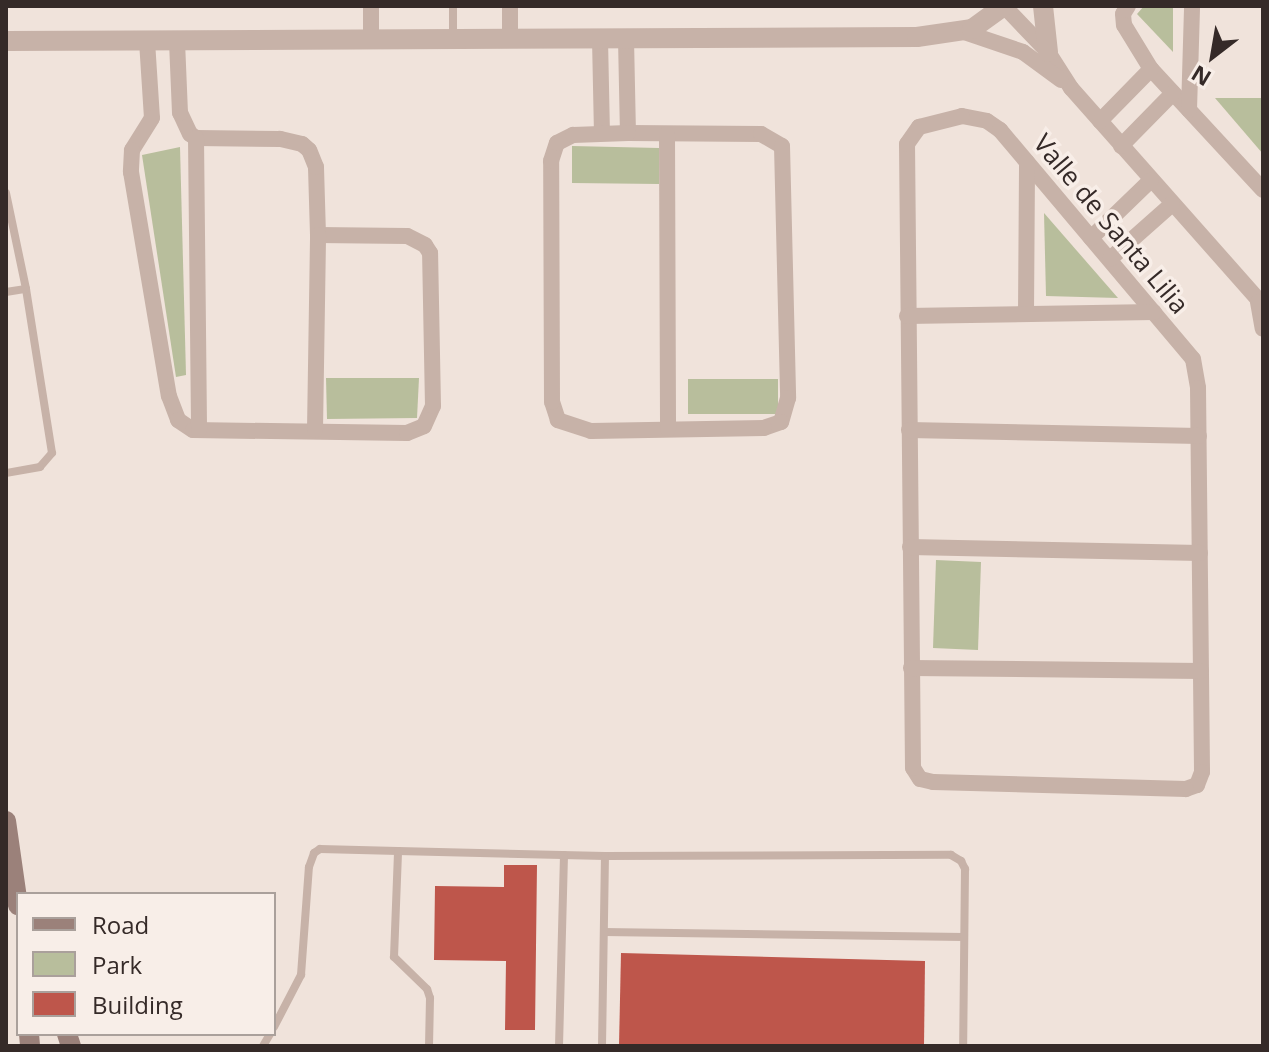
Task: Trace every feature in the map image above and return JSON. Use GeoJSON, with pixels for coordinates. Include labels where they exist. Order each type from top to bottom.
{"type":"FeatureCollection","features":[{"type":"Feature","properties":{"kind":"main road"},"geometry":{"type":"LineString","coordinates":[[6,821],[18,886]]}},
{"type":"Feature","properties":{"kind":"street"},"geometry":{"type":"LineString","coordinates":[[371,6],[371,41]]}},
{"type":"Feature","properties":{"kind":"street"},"geometry":{"type":"LineString","coordinates":[[510,6],[510,38]]}},
{"type":"Feature","properties":{"kind":"street"},"geometry":{"type":"LineString","coordinates":[[6,41],[917,37],[964,32],[987,21],[1004,6],[1048,52],[1071,88],[1260,304],[1263,329]]}},
{"type":"Feature","properties":{"kind":"street"},"geometry":{"type":"LineString","coordinates":[[1043,6],[1048,52]]}},
{"type":"Feature","properties":{"kind":"street"},"geometry":{"type":"LineString","coordinates":[[1128,6],[1123,14],[1124,25],[1151,69],[1263,190]]}},
{"type":"Feature","properties":{"kind":"street"},"geometry":{"type":"LineString","coordinates":[[1189,110],[1192,6]]}},
{"type":"Feature","properties":{"kind":"street"},"geometry":{"type":"LineString","coordinates":[[964,32],[1023,52],[1071,88]]}},
{"type":"Feature","properties":{"kind":"street"},"geometry":{"type":"LineString","coordinates":[[600,39],[602,133]]}},
{"type":"Feature","properties":{"kind":"street"},"geometry":{"type":"LineString","coordinates":[[626,39],[628,133]]}},
{"type":"Feature","properties":{"kind":"street"},"geometry":{"type":"LineString","coordinates":[[147,41],[153,107],[150,126],[132,150],[131,172],[169,396],[183,426],[199,430],[407,433],[430,421],[433,406],[430,253],[425,245],[407,236],[318,235]]}},
{"type":"Feature","properties":{"kind":"street"},"geometry":{"type":"LineString","coordinates":[[177,42],[181,122],[196,138],[199,430]]}},
{"type":"Feature","properties":{"kind":"street"},"geometry":{"type":"LineString","coordinates":[[1100,121],[1151,69]]}},
{"type":"Feature","properties":{"kind":"street"},"geometry":{"type":"LineString","coordinates":[[1121,146],[1173,93]]}},
{"type":"Feature","properties":{"kind":"street","name":"Valle de Santa Lilia"},"geometry":{"type":"LineString","coordinates":[[975,117],[1000,130],[1091,238],[1193,359],[1197,373],[1202,772],[1197,785],[1186,789],[933,782],[920,779],[913,768],[911,668],[905,161],[912,133],[929,123],[975,117]]}},
{"type":"Feature","properties":{"kind":"street"},"geometry":{"type":"LineString","coordinates":[[602,133],[628,133],[761,134],[782,146],[786,184],[788,398],[786,417],[774,426],[576,429],[558,420],[554,411],[551,161],[557,143],[564,139],[602,133]]}},
{"type":"Feature","properties":{"kind":"street"},"geometry":{"type":"LineString","coordinates":[[667,134],[668,429]]}},
{"type":"Feature","properties":{"kind":"street"},"geometry":{"type":"LineString","coordinates":[[196,138],[280,139],[302,144],[309,150],[316,167],[315,430]]}},
{"type":"Feature","properties":{"kind":"street"},"geometry":{"type":"LineString","coordinates":[[1026,312],[1027,162]]}},
{"type":"Feature","properties":{"kind":"street"},"geometry":{"type":"LineString","coordinates":[[1091,238],[1151,180]]}},
{"type":"Feature","properties":{"kind":"street"},"geometry":{"type":"LineString","coordinates":[[1110,259],[1172,204]]}},
{"type":"Feature","properties":{"kind":"street"},"geometry":{"type":"LineString","coordinates":[[907,316],[1154,312]]}},
{"type":"Feature","properties":{"kind":"street"},"geometry":{"type":"LineString","coordinates":[[909,430],[1199,436]]}},
{"type":"Feature","properties":{"kind":"street"},"geometry":{"type":"LineString","coordinates":[[910,547],[1200,553]]}},
{"type":"Feature","properties":{"kind":"street"},"geometry":{"type":"LineString","coordinates":[[911,668],[1201,671]]}},
{"type":"Feature","properties":{"kind":"lane"},"geometry":{"type":"LineString","coordinates":[[453,6],[453,39]]}},
{"type":"Feature","properties":{"kind":"lane"},"geometry":{"type":"LineString","coordinates":[[6,193],[26,289],[52,453],[40,467],[6,473]]}},
{"type":"Feature","properties":{"kind":"lane"},"geometry":{"type":"LineString","coordinates":[[6,292],[26,289]]}},
{"type":"Feature","properties":{"kind":"lane"},"geometry":{"type":"LineString","coordinates":[[276,1023],[301,975],[309,867],[314,853],[320,849],[605,856],[951,855],[961,861],[965,869],[963,1046]]}},
{"type":"Feature","properties":{"kind":"lane"},"geometry":{"type":"LineString","coordinates":[[398,851],[394,957],[427,989],[430,998],[429,1046]]}},
{"type":"Feature","properties":{"kind":"lane"},"geometry":{"type":"LineString","coordinates":[[559,1046],[564,855]]}},
{"type":"Feature","properties":{"kind":"lane"},"geometry":{"type":"LineString","coordinates":[[602,1046],[605,856]]}},
{"type":"Feature","properties":{"kind":"lane"},"geometry":{"type":"LineString","coordinates":[[604,932],[964,937]]}},
{"type":"Feature","properties":{"kind":"green space"},"geometry":{"type":"Polygon","coordinates":[[[1144,6],[1173,6],[1173,52],[1137,14],[1144,6]]]}},
{"type":"Feature","properties":{"kind":"green space"},"geometry":{"type":"Polygon","coordinates":[[[1215,98],[1263,98],[1263,154],[1215,98]]]}},
{"type":"Feature","properties":{"kind":"green space"},"geometry":{"type":"Polygon","coordinates":[[[572,146],[659,148],[659,184],[572,183],[572,146]]]}},
{"type":"Feature","properties":{"kind":"green space"},"geometry":{"type":"Polygon","coordinates":[[[180,147],[186,375],[176,377],[142,155],[180,147]]]}},
{"type":"Feature","properties":{"kind":"green space"},"geometry":{"type":"Polygon","coordinates":[[[1044,213],[1118,298],[1046,296],[1044,213]]]}},
{"type":"Feature","properties":{"kind":"green space"},"geometry":{"type":"Polygon","coordinates":[[[326,378],[419,378],[417,418],[327,419],[326,378]]]}},
{"type":"Feature","properties":{"kind":"green space"},"geometry":{"type":"Polygon","coordinates":[[[688,379],[778,379],[778,414],[688,414],[688,379]]]}},
{"type":"Feature","properties":{"kind":"green space"},"geometry":{"type":"Polygon","coordinates":[[[936,560],[981,562],[978,650],[933,648],[936,560]]]}},
{"type":"Feature","properties":{"kind":"building"},"geometry":{"type":"Polygon","coordinates":[[[504,865],[537,865],[535,1030],[505,1030],[506,961],[434,960],[435,886],[504,887],[504,865]]]}},
{"type":"Feature","properties":{"kind":"building"},"geometry":{"type":"Polygon","coordinates":[[[621,953],[925,961],[924,1046],[619,1046],[621,953]]]}}]}
